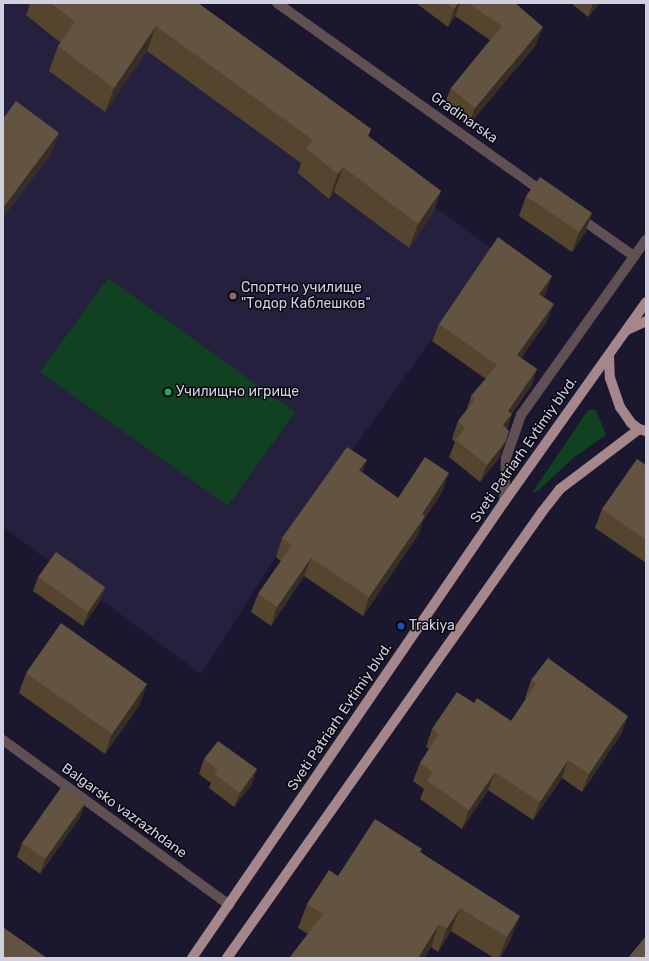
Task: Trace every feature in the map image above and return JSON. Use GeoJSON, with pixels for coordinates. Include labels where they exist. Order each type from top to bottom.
{"type":"FeatureCollection","features":[{"type":"Feature","properties":{"kind":"main road"},"geometry":{"type":"LineString","coordinates":[[625,331],[646,302]]}},
{"type":"Feature","properties":{"kind":"main road"},"geometry":{"type":"LineString","coordinates":[[625,331],[646,321]]}},
{"type":"Feature","properties":{"kind":"main road","name":"Sveti Patriarh Evtimiy blvd."},"geometry":{"type":"LineString","coordinates":[[192,958],[504,502],[625,331]]}},
{"type":"Feature","properties":{"kind":"main road"},"geometry":{"type":"LineString","coordinates":[[227,958],[542,512],[560,489],[642,430],[620,407],[610,378],[608,355]]}},
{"type":"Feature","properties":{"kind":"street","name":"Gradinarska"},"geometry":{"type":"LineString","coordinates":[[277,3],[552,198]]}},
{"type":"Feature","properties":{"kind":"street"},"geometry":{"type":"LineString","coordinates":[[571,211],[634,256]]}},
{"type":"Feature","properties":{"kind":"street"},"geometry":{"type":"LineString","coordinates":[[504,502],[506,458],[521,415],[646,240]]}},
{"type":"Feature","properties":{"kind":"street","name":"Balgarsko vazrazhdane"},"geometry":{"type":"LineString","coordinates":[[3,740],[229,905]]}},
{"type":"Feature","properties":{"kind":"shaded area","name":"Спортно училище \"Тодор Каблешков\""},"geometry":{"type":"Polygon","coordinates":[[[3,3],[156,3],[495,251],[276,557],[201,674],[3,527],[3,3]]]}},
{"type":"Feature","properties":{"kind":"green space","name":"Училищно игрище"},"geometry":{"type":"Polygon","coordinates":[[[108,278],[295,412],[228,506],[40,372],[108,278]]]}},
{"type":"Feature","properties":{"kind":"green space"},"geometry":{"type":"Polygon","coordinates":[[[588,410],[596,410],[606,435],[573,458],[538,491],[532,493],[588,410]]]}},
{"type":"Feature","properties":{"kind":"building"},"geometry":{"type":"Polygon","coordinates":[[[51,3],[198,3],[371,129],[368,136],[441,191],[418,224],[343,167],[338,174],[306,148],[313,140],[156,26],[114,88],[58,46],[75,22],[51,3]]]}},
{"type":"Feature","properties":{"kind":"building"},"geometry":{"type":"Polygon","coordinates":[[[446,3],[458,3],[454,9],[446,3]]]}},
{"type":"Feature","properties":{"kind":"building"},"geometry":{"type":"Polygon","coordinates":[[[468,3],[515,3],[543,27],[475,108],[451,88],[502,26],[468,3]]]}},
{"type":"Feature","properties":{"kind":"building"},"geometry":{"type":"Polygon","coordinates":[[[16,101],[59,133],[3,208],[3,119],[16,101]]]}},
{"type":"Feature","properties":{"kind":"building"},"geometry":{"type":"Polygon","coordinates":[[[540,177],[592,213],[579,232],[526,196],[540,177]]]}},
{"type":"Feature","properties":{"kind":"building"},"geometry":{"type":"Polygon","coordinates":[[[498,237],[552,276],[539,294],[554,304],[517,355],[537,369],[508,411],[512,414],[503,425],[509,431],[506,441],[487,465],[456,440],[465,428],[458,421],[475,399],[471,396],[497,365],[439,324],[498,237]]]}},
{"type":"Feature","properties":{"kind":"building"},"geometry":{"type":"Polygon","coordinates":[[[347,447],[367,460],[359,470],[398,498],[425,457],[449,473],[422,514],[425,516],[369,597],[311,558],[277,607],[258,594],[292,545],[282,538],[347,447]]]}},
{"type":"Feature","properties":{"kind":"building"},"geometry":{"type":"Polygon","coordinates":[[[637,459],[646,465],[646,540],[602,509],[637,459]]]}},
{"type":"Feature","properties":{"kind":"building"},"geometry":{"type":"Polygon","coordinates":[[[56,552],[105,587],[88,612],[38,577],[56,552]]]}},
{"type":"Feature","properties":{"kind":"building"},"geometry":{"type":"Polygon","coordinates":[[[61,623],[147,684],[112,734],[26,673],[61,623]]]}},
{"type":"Feature","properties":{"kind":"building"},"geometry":{"type":"Polygon","coordinates":[[[548,658],[628,716],[589,774],[568,760],[540,802],[495,772],[469,810],[427,781],[433,772],[420,763],[439,734],[432,729],[457,692],[474,703],[477,698],[511,721],[536,684],[531,680],[548,658]]]}},
{"type":"Feature","properties":{"kind":"building"},"geometry":{"type":"Polygon","coordinates":[[[218,741],[257,769],[240,793],[214,774],[218,770],[204,759],[218,741]]]}},
{"type":"Feature","properties":{"kind":"building"},"geometry":{"type":"Polygon","coordinates":[[[62,786],[85,803],[45,859],[22,843],[62,786]]]}},
{"type":"Feature","properties":{"kind":"building"},"geometry":{"type":"Polygon","coordinates":[[[375,819],[422,849],[420,852],[520,916],[507,937],[460,908],[447,928],[439,924],[418,958],[291,958],[290,957],[323,914],[307,904],[329,870],[338,876],[375,819]]]}},
{"type":"Feature","properties":{"kind":"building"},"geometry":{"type":"Polygon","coordinates":[[[4,928],[47,958],[3,958],[4,928]]]}},
{"type":"Feature","properties":{"kind":"building"},"geometry":{"type":"Polygon","coordinates":[[[646,936],[646,958],[628,958],[646,936]]]}},
{"type":"Feature","properties":{"kind":"place","name":"Спортно училище \"Тодор Каблешков\""},"geometry":{"type":"Point","coordinates":[233,296]}},
{"type":"Feature","properties":{"kind":"place","name":"Училищно игрище"},"geometry":{"type":"Point","coordinates":[168,392]}},
{"type":"Feature","properties":{"kind":"place","name":"Trakiya"},"geometry":{"type":"Point","coordinates":[401,626]}}]}
